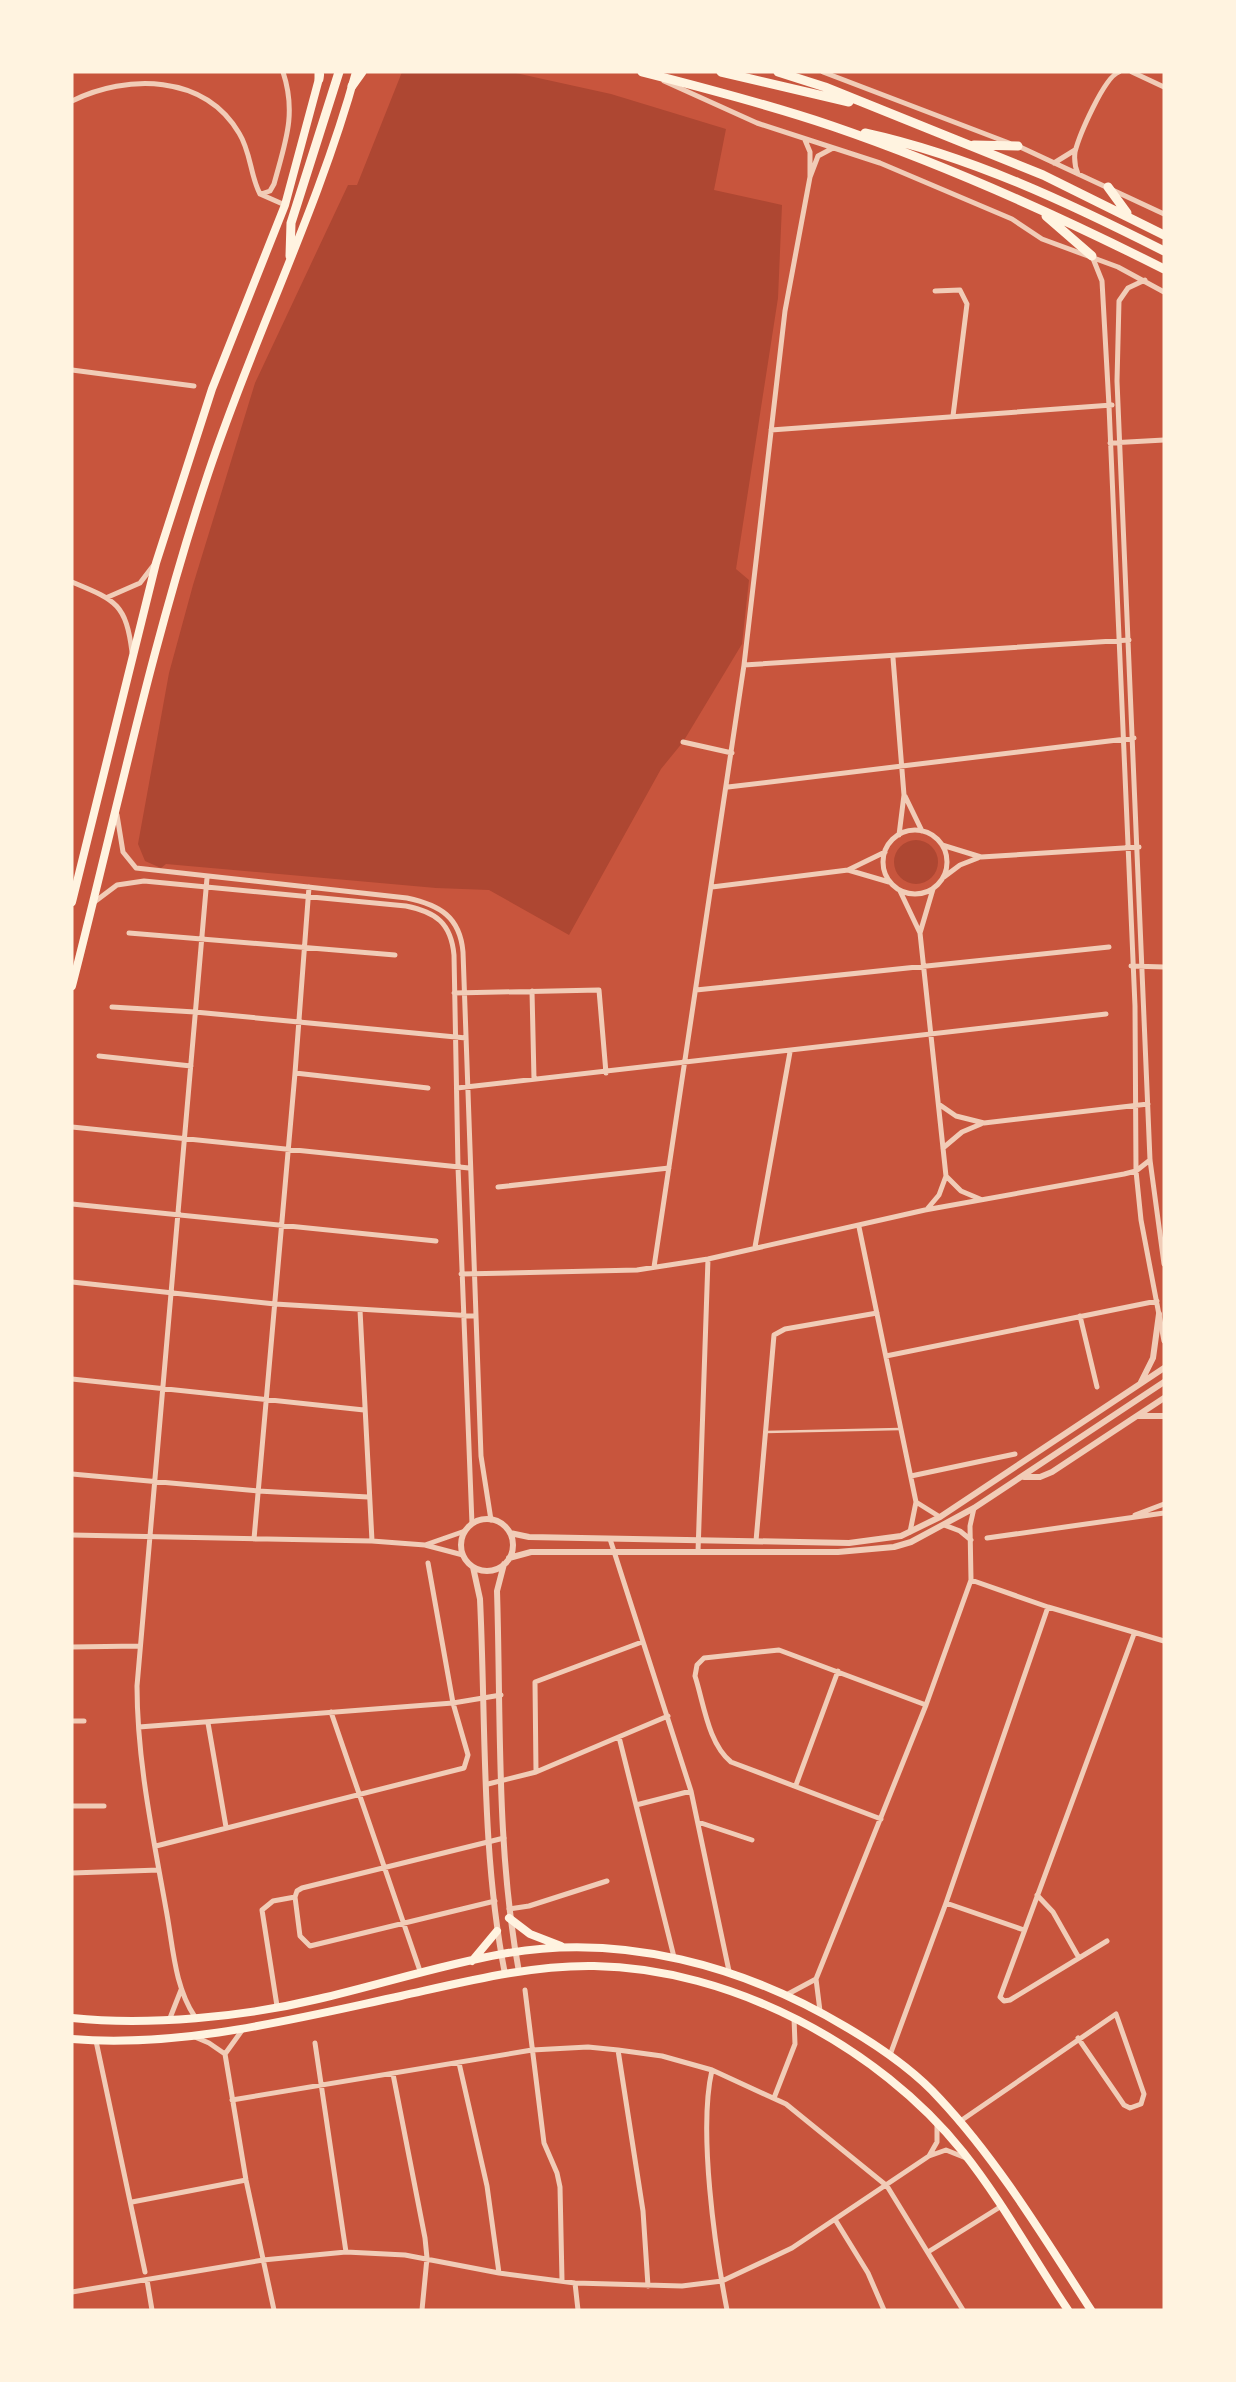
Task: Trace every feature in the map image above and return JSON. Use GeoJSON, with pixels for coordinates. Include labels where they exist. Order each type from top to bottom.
{"type":"FeatureCollection","features":[{"type":"Feature","properties":{"kind":"highway"},"geometry":{"type":"LineString","coordinates":[[290,256],[291,223],[339,72]]}},
{"type":"Feature","properties":{"kind":"highway"},"geometry":{"type":"LineString","coordinates":[[352,86],[362,72]]}},
{"type":"Feature","properties":{"kind":"highway"},"geometry":{"type":"LineString","coordinates":[[643,72],[830,125],[921,146],[1080,211],[1164,251]]}},
{"type":"Feature","properties":{"kind":"highway"},"geometry":{"type":"LineString","coordinates":[[721,72],[871,107]]}},
{"type":"Feature","properties":{"kind":"highway"},"geometry":{"type":"LineString","coordinates":[[778,72],[825,87],[1043,175],[1164,235]]}},
{"type":"Feature","properties":{"kind":"highway"},"geometry":{"type":"LineString","coordinates":[[801,72],[825,87]]}},
{"type":"Feature","properties":{"kind":"highway"},"geometry":{"type":"LineString","coordinates":[[830,125],[913,156],[1037,208],[1164,269]]}},
{"type":"Feature","properties":{"kind":"highway"},"geometry":{"type":"LineString","coordinates":[[968,145],[1018,146]]}},
{"type":"Feature","properties":{"kind":"highway"},"geometry":{"type":"LineString","coordinates":[[1108,187],[1130,217]]}},
{"type":"Feature","properties":{"kind":"highway"},"geometry":{"type":"LineString","coordinates":[[1037,208],[1092,256]]}},
{"type":"Feature","properties":{"kind":"main road"},"geometry":{"type":"LineString","coordinates":[[72,986],[152,657],[178,567],[241,377],[315,199],[356,72]]}},
{"type":"Feature","properties":{"kind":"main road"},"geometry":{"type":"LineString","coordinates":[[72,902],[156,563],[212,388],[285,205],[320,74]]}},
{"type":"Feature","properties":{"kind":"main road"},"geometry":{"type":"LineString","coordinates":[[509,1913],[530,1934],[568,1948]]}},
{"type":"Feature","properties":{"kind":"main road"},"geometry":{"type":"LineString","coordinates":[[471,1962],[497,1931]]}},
{"type":"Feature","properties":{"kind":"main road"},"geometry":{"type":"LineString","coordinates":[[72,2018],[195,2017],[277,2006],[501,1954],[568,1948],[612,1949],[674,1957],[729,1971],[788,1994],[820,2011],[890,2055],[940,2098],[1030,2217],[1091,2310]]}},
{"type":"Feature","properties":{"kind":"main road"},"geometry":{"type":"LineString","coordinates":[[72,2039],[96,2041],[190,2035],[245,2027],[505,1974],[594,1966],[647,1970],[716,1988],[794,2018],[860,2057],[937,2123],[968,2159],[1068,2310]]}},
{"type":"Feature","properties":{"kind":"street"},"geometry":{"type":"LineString","coordinates":[[260,194],[270,191],[274,184],[291,117],[290,92],[284,72]]}},
{"type":"Feature","properties":{"kind":"street"},"geometry":{"type":"LineString","coordinates":[[643,72],[739,115],[880,163],[1013,219],[1042,239],[1092,256],[1145,280],[1164,292]]}},
{"type":"Feature","properties":{"kind":"street"},"geometry":{"type":"LineString","coordinates":[[823,72],[1018,146],[1164,214]]}},
{"type":"Feature","properties":{"kind":"street"},"geometry":{"type":"LineString","coordinates":[[1077,174],[1074,161],[1077,148],[1108,79],[1114,72]]}},
{"type":"Feature","properties":{"kind":"street"},"geometry":{"type":"LineString","coordinates":[[1132,72],[1164,87]]}},
{"type":"Feature","properties":{"kind":"street"},"geometry":{"type":"LineString","coordinates":[[72,101],[105,88],[142,81],[194,94],[217,108],[239,133],[260,194],[285,205]]}},
{"type":"Feature","properties":{"kind":"street"},"geometry":{"type":"LineString","coordinates":[[804,139],[810,152],[810,177]]}},
{"type":"Feature","properties":{"kind":"street"},"geometry":{"type":"LineString","coordinates":[[654,1268],[728,787],[785,311],[810,177],[818,156],[833,148]]}},
{"type":"Feature","properties":{"kind":"street"},"geometry":{"type":"LineString","coordinates":[[1053,163],[1066,158],[1077,148]]}},
{"type":"Feature","properties":{"kind":"street"},"geometry":{"type":"LineString","coordinates":[[1092,256],[1102,281],[1109,405],[1127,848],[1136,1171],[1164,1341]]}},
{"type":"Feature","properties":{"kind":"street"},"geometry":{"type":"LineString","coordinates":[[1145,280],[1128,288],[1119,301],[1118,405],[1139,847],[1150,1160],[1164,1264]]}},
{"type":"Feature","properties":{"kind":"street"},"geometry":{"type":"LineString","coordinates":[[935,290],[960,290],[967,304],[953,416]]}},
{"type":"Feature","properties":{"kind":"street"},"geometry":{"type":"LineString","coordinates":[[72,370],[194,386]]}},
{"type":"Feature","properties":{"kind":"street"},"geometry":{"type":"LineString","coordinates":[[771,430],[1118,405]]}},
{"type":"Feature","properties":{"kind":"street"},"geometry":{"type":"LineString","coordinates":[[1110,443],[1164,440]]}},
{"type":"Feature","properties":{"kind":"street"},"geometry":{"type":"LineString","coordinates":[[108,597],[140,583],[156,563]]}},
{"type":"Feature","properties":{"kind":"street"},"geometry":{"type":"LineString","coordinates":[[72,582],[108,597],[121,607],[127,618],[132,654]]}},
{"type":"Feature","properties":{"kind":"street"},"geometry":{"type":"LineString","coordinates":[[744,665],[893,658],[1129,640]]}},
{"type":"Feature","properties":{"kind":"street"},"geometry":{"type":"LineString","coordinates":[[712,887],[848,870],[885,852],[899,835],[904,794],[893,658]]}},
{"type":"Feature","properties":{"kind":"street"},"geometry":{"type":"LineString","coordinates":[[728,787],[1134,738]]}},
{"type":"Feature","properties":{"kind":"street"},"geometry":{"type":"LineString","coordinates":[[683,742],[732,753]]}},
{"type":"Feature","properties":{"kind":"street"},"geometry":{"type":"LineString","coordinates":[[904,794],[922,831],[942,845],[981,857]]}},
{"type":"Feature","properties":{"kind":"street"},"geometry":{"type":"LineString","coordinates":[[116,810],[123,852],[136,868],[207,878],[407,898],[446,911],[455,921],[462,940],[465,993],[474,1316],[482,1474],[491,1520]]}},
{"type":"Feature","properties":{"kind":"street"},"geometry":{"type":"LineString","coordinates":[[899,835],[922,831]]}},
{"type":"Feature","properties":{"kind":"street"},"geometry":{"type":"LineString","coordinates":[[942,845],[947,864],[943,878]]}},
{"type":"Feature","properties":{"kind":"street"},"geometry":{"type":"LineString","coordinates":[[920,933],[933,889],[960,864],[981,857],[1139,847]]}},
{"type":"Feature","properties":{"kind":"street"},"geometry":{"type":"LineString","coordinates":[[885,852],[884,870],[890,882]]}},
{"type":"Feature","properties":{"kind":"street"},"geometry":{"type":"LineString","coordinates":[[848,870],[890,882],[901,891],[920,933],[926,966],[946,1176],[939,1195],[925,1210]]}},
{"type":"Feature","properties":{"kind":"street"},"geometry":{"type":"LineString","coordinates":[[195,2017],[181,1990],[159,1870],[139,1727],[139,1646],[161,1388],[180,1216],[184,1138],[207,878]]}},
{"type":"Feature","properties":{"kind":"street"},"geometry":{"type":"LineString","coordinates":[[93,903],[124,882],[206,888],[406,906],[435,915],[449,930],[452,941],[457,1167],[472,1524]]}},
{"type":"Feature","properties":{"kind":"street"},"geometry":{"type":"LineString","coordinates":[[254,1539],[268,1401],[309,887]]}},
{"type":"Feature","properties":{"kind":"street"},"geometry":{"type":"LineString","coordinates":[[901,891],[918,894],[933,889]]}},
{"type":"Feature","properties":{"kind":"street"},"geometry":{"type":"LineString","coordinates":[[130,933],[395,955]]}},
{"type":"Feature","properties":{"kind":"street"},"geometry":{"type":"LineString","coordinates":[[696,990],[1109,947]]}},
{"type":"Feature","properties":{"kind":"street"},"geometry":{"type":"LineString","coordinates":[[1131,966],[1164,967]]}},
{"type":"Feature","properties":{"kind":"street"},"geometry":{"type":"LineString","coordinates":[[532,991],[534,1079]]}},
{"type":"Feature","properties":{"kind":"street"},"geometry":{"type":"LineString","coordinates":[[454,993],[601,992],[606,1073]]}},
{"type":"Feature","properties":{"kind":"street"},"geometry":{"type":"LineString","coordinates":[[113,1007],[195,1012],[466,1038]]}},
{"type":"Feature","properties":{"kind":"street"},"geometry":{"type":"LineString","coordinates":[[457,1088],[1106,1014]]}},
{"type":"Feature","properties":{"kind":"street"},"geometry":{"type":"LineString","coordinates":[[755,1247],[790,1052]]}},
{"type":"Feature","properties":{"kind":"street"},"geometry":{"type":"LineString","coordinates":[[99,1056],[191,1066]]}},
{"type":"Feature","properties":{"kind":"street"},"geometry":{"type":"LineString","coordinates":[[295,1073],[428,1088]]}},
{"type":"Feature","properties":{"kind":"street"},"geometry":{"type":"LineString","coordinates":[[943,1148],[962,1132],[984,1123],[1148,1104]]}},
{"type":"Feature","properties":{"kind":"street"},"geometry":{"type":"LineString","coordinates":[[940,1105],[956,1116],[984,1123]]}},
{"type":"Feature","properties":{"kind":"street"},"geometry":{"type":"LineString","coordinates":[[72,1127],[469,1168]]}},
{"type":"Feature","properties":{"kind":"street"},"geometry":{"type":"LineString","coordinates":[[461,1274],[616,1272],[654,1268],[859,1227],[925,1210],[1136,1171],[1150,1160]]}},
{"type":"Feature","properties":{"kind":"street"},"geometry":{"type":"LineString","coordinates":[[498,1187],[668,1168]]}},
{"type":"Feature","properties":{"kind":"street"},"geometry":{"type":"LineString","coordinates":[[946,1176],[961,1191],[981,1199]]}},
{"type":"Feature","properties":{"kind":"street"},"geometry":{"type":"LineString","coordinates":[[72,1204],[436,1241]]}},
{"type":"Feature","properties":{"kind":"street"},"geometry":{"type":"LineString","coordinates":[[1157,1220],[1164,1213]]}},
{"type":"Feature","properties":{"kind":"street"},"geometry":{"type":"LineString","coordinates":[[859,1227],[916,1502],[910,1532]]}},
{"type":"Feature","properties":{"kind":"street"},"geometry":{"type":"LineString","coordinates":[[698,1552],[708,1259]]}},
{"type":"Feature","properties":{"kind":"street"},"geometry":{"type":"LineString","coordinates":[[72,1282],[275,1304],[474,1316]]}},
{"type":"Feature","properties":{"kind":"street"},"geometry":{"type":"LineString","coordinates":[[886,1356],[1157,1301]]}},
{"type":"Feature","properties":{"kind":"street"},"geometry":{"type":"LineString","coordinates":[[360,1310],[372,1541]]}},
{"type":"Feature","properties":{"kind":"street"},"geometry":{"type":"LineString","coordinates":[[756,1541],[774,1335],[785,1329],[877,1313]]}},
{"type":"Feature","properties":{"kind":"street"},"geometry":{"type":"LineString","coordinates":[[1140,1385],[1153,1358],[1159,1314]]}},
{"type":"Feature","properties":{"kind":"street"},"geometry":{"type":"LineString","coordinates":[[1080,1316],[1097,1387]]}},
{"type":"Feature","properties":{"kind":"street"},"geometry":{"type":"LineString","coordinates":[[510,1533],[530,1537],[868,1542],[910,1532],[940,1517],[1164,1368]]}},
{"type":"Feature","properties":{"kind":"street"},"geometry":{"type":"LineString","coordinates":[[72,1379],[364,1410]]}},
{"type":"Feature","properties":{"kind":"street"},"geometry":{"type":"LineString","coordinates":[[473,1567],[486,1571],[531,1552],[864,1551],[911,1542],[1024,1477],[1164,1382]]}},
{"type":"Feature","properties":{"kind":"street"},"geometry":{"type":"LineString","coordinates":[[1024,1477],[1040,1477],[1052,1472],[1164,1398]]}},
{"type":"Feature","properties":{"kind":"street"},"geometry":{"type":"LineString","coordinates":[[1135,1416],[1164,1416]]}},
{"type":"Feature","properties":{"kind":"street"},"geometry":{"type":"LineString","coordinates":[[911,1476],[1015,1454]]}},
{"type":"Feature","properties":{"kind":"street"},"geometry":{"type":"LineString","coordinates":[[72,1474],[258,1491],[368,1497]]}},
{"type":"Feature","properties":{"kind":"street"},"geometry":{"type":"LineString","coordinates":[[916,1502],[940,1517]]}},
{"type":"Feature","properties":{"kind":"street"},"geometry":{"type":"LineString","coordinates":[[1133,1516],[1164,1504]]}},
{"type":"Feature","properties":{"kind":"street"},"geometry":{"type":"LineString","coordinates":[[820,2011],[816,1979],[926,1705],[971,1580],[974,1508]]}},
{"type":"Feature","properties":{"kind":"street"},"geometry":{"type":"LineString","coordinates":[[987,1538],[1164,1513]]}},
{"type":"Feature","properties":{"kind":"street"},"geometry":{"type":"LineString","coordinates":[[505,1974],[497,1931],[490,1840],[480,1599],[473,1567],[463,1555],[461,1541],[472,1524],[491,1520],[500,1523],[510,1533],[513,1548],[497,1591],[509,1913],[519,1972]]}},
{"type":"Feature","properties":{"kind":"street"},"geometry":{"type":"LineString","coordinates":[[943,1525],[960,1531],[971,1540]]}},
{"type":"Feature","properties":{"kind":"street"},"geometry":{"type":"LineString","coordinates":[[425,1545],[465,1531]]}},
{"type":"Feature","properties":{"kind":"street"},"geometry":{"type":"LineString","coordinates":[[72,1535],[372,1541],[425,1545],[463,1555]]}},
{"type":"Feature","properties":{"kind":"street"},"geometry":{"type":"LineString","coordinates":[[610,1539],[691,1791],[729,1971]]}},
{"type":"Feature","properties":{"kind":"street"},"geometry":{"type":"LineString","coordinates":[[156,1846],[458,1770],[468,1763],[453,1703],[428,1563]]}},
{"type":"Feature","properties":{"kind":"street"},"geometry":{"type":"LineString","coordinates":[[971,1580],[1048,1607],[1164,1641]]}},
{"type":"Feature","properties":{"kind":"street"},"geometry":{"type":"LineString","coordinates":[[890,2055],[946,1903],[1048,1607]]}},
{"type":"Feature","properties":{"kind":"street"},"geometry":{"type":"LineString","coordinates":[[1107,1941],[1004,2001],[999,1994],[1134,1633]]}},
{"type":"Feature","properties":{"kind":"street"},"geometry":{"type":"LineString","coordinates":[[536,1772],[535,1682],[642,1642]]}},
{"type":"Feature","properties":{"kind":"street"},"geometry":{"type":"LineString","coordinates":[[72,1647],[139,1646]]}},
{"type":"Feature","properties":{"kind":"street"},"geometry":{"type":"LineString","coordinates":[[881,1819],[731,1762],[721,1754],[695,1676],[697,1665],[705,1658],[717,1655],[779,1650],[926,1705]]}},
{"type":"Feature","properties":{"kind":"street"},"geometry":{"type":"LineString","coordinates":[[796,1785],[838,1671]]}},
{"type":"Feature","properties":{"kind":"street"},"geometry":{"type":"LineString","coordinates":[[139,1727],[453,1703],[501,1695]]}},
{"type":"Feature","properties":{"kind":"street"},"geometry":{"type":"LineString","coordinates":[[331,1712],[419,1968]]}},
{"type":"Feature","properties":{"kind":"street"},"geometry":{"type":"LineString","coordinates":[[488,1784],[536,1772],[668,1716]]}},
{"type":"Feature","properties":{"kind":"street"},"geometry":{"type":"LineString","coordinates":[[72,1721],[85,1721]]}},
{"type":"Feature","properties":{"kind":"street"},"geometry":{"type":"LineString","coordinates":[[208,1723],[226,1827]]}},
{"type":"Feature","properties":{"kind":"street"},"geometry":{"type":"LineString","coordinates":[[619,1737],[674,1957]]}},
{"type":"Feature","properties":{"kind":"street"},"geometry":{"type":"LineString","coordinates":[[636,1805],[691,1791]]}},
{"type":"Feature","properties":{"kind":"street"},"geometry":{"type":"LineString","coordinates":[[72,1806],[104,1806]]}},
{"type":"Feature","properties":{"kind":"street"},"geometry":{"type":"LineString","coordinates":[[698,1822],[752,1840]]}},
{"type":"Feature","properties":{"kind":"street"},"geometry":{"type":"LineString","coordinates":[[495,1901],[310,1946],[300,1936],[295,1897],[297,1891],[302,1888],[506,1838]]}},
{"type":"Feature","properties":{"kind":"street"},"geometry":{"type":"LineString","coordinates":[[72,1873],[159,1870]]}},
{"type":"Feature","properties":{"kind":"street"},"geometry":{"type":"LineString","coordinates":[[509,1913],[607,1881]]}},
{"type":"Feature","properties":{"kind":"street"},"geometry":{"type":"LineString","coordinates":[[1037,1895],[1054,1912],[1079,1958]]}},
{"type":"Feature","properties":{"kind":"street"},"geometry":{"type":"LineString","coordinates":[[277,2006],[262,1910],[273,1901],[295,1897]]}},
{"type":"Feature","properties":{"kind":"street"},"geometry":{"type":"LineString","coordinates":[[946,1903],[1024,1930]]}},
{"type":"Feature","properties":{"kind":"street"},"geometry":{"type":"LineString","coordinates":[[788,1994],[816,1979]]}},
{"type":"Feature","properties":{"kind":"street"},"geometry":{"type":"LineString","coordinates":[[170,2018],[181,1990]]}},
{"type":"Feature","properties":{"kind":"street"},"geometry":{"type":"LineString","coordinates":[[525,1990],[544,2143],[560,2187],[562,2280]]}},
{"type":"Feature","properties":{"kind":"street"},"geometry":{"type":"LineString","coordinates":[[959,2122],[1077,2038],[1114,2014],[1117,2015],[1144,2094],[1141,2104],[1130,2108],[1124,2105],[1077,2038]]}},
{"type":"Feature","properties":{"kind":"street"},"geometry":{"type":"LineString","coordinates":[[774,2098],[795,2044],[794,2018]]}},
{"type":"Feature","properties":{"kind":"street"},"geometry":{"type":"LineString","coordinates":[[245,2027],[225,2054],[246,2180],[274,2310]]}},
{"type":"Feature","properties":{"kind":"street"},"geometry":{"type":"LineString","coordinates":[[190,2035],[225,2054]]}},
{"type":"Feature","properties":{"kind":"street"},"geometry":{"type":"LineString","coordinates":[[96,2041],[145,2272]]}},
{"type":"Feature","properties":{"kind":"street"},"geometry":{"type":"LineString","coordinates":[[315,2043],[346,2252]]}},
{"type":"Feature","properties":{"kind":"street"},"geometry":{"type":"LineString","coordinates":[[232,2100],[532,2050],[588,2047],[618,2050],[662,2056],[712,2070],[774,2098],[810,2120],[887,2186],[963,2310]]}},
{"type":"Feature","properties":{"kind":"street"},"geometry":{"type":"LineString","coordinates":[[618,2050],[643,2211],[648,2286]]}},
{"type":"Feature","properties":{"kind":"street"},"geometry":{"type":"LineString","coordinates":[[459,2063],[488,2186],[499,2273]]}},
{"type":"Feature","properties":{"kind":"street"},"geometry":{"type":"LineString","coordinates":[[712,2070],[708,2088],[708,2133],[727,2310]]}},
{"type":"Feature","properties":{"kind":"street"},"geometry":{"type":"LineString","coordinates":[[393,2074],[422,2219],[427,2258],[422,2310]]}},
{"type":"Feature","properties":{"kind":"street"},"geometry":{"type":"LineString","coordinates":[[929,2156],[937,2142],[937,2123]]}},
{"type":"Feature","properties":{"kind":"street"},"geometry":{"type":"LineString","coordinates":[[72,2292],[262,2260],[346,2252],[427,2258],[499,2273],[575,2283],[648,2286],[722,2281],[792,2248],[836,2221],[929,2156],[946,2150],[968,2159]]}},
{"type":"Feature","properties":{"kind":"street"},"geometry":{"type":"LineString","coordinates":[[132,2202],[246,2180]]}},
{"type":"Feature","properties":{"kind":"street"},"geometry":{"type":"LineString","coordinates":[[928,2252],[999,2207]]}},
{"type":"Feature","properties":{"kind":"street"},"geometry":{"type":"LineString","coordinates":[[836,2221],[868,2273],[884,2310]]}},
{"type":"Feature","properties":{"kind":"street"},"geometry":{"type":"LineString","coordinates":[[147,2280],[152,2310]]}},
{"type":"Feature","properties":{"kind":"street"},"geometry":{"type":"LineString","coordinates":[[575,2283],[578,2310]]}},
{"type":"Feature","properties":{"kind":"lane"},"geometry":{"type":"LineString","coordinates":[[766,1432],[901,1429]]}},
{"type":"Feature","properties":{"kind":"shaded area"},"geometry":{"type":"Polygon","coordinates":[[[402,72],[511,72],[611,94],[726,129],[714,190],[782,205],[778,298],[736,569],[749,580],[742,644],[683,742],[661,769],[569,935],[489,890],[436,888],[166,864],[161,868],[145,861],[138,844],[169,673],[255,383],[348,185],[357,185],[402,72]]]}},
{"type":"Feature","properties":{"kind":"shaded area"},"geometry":{"type":"Polygon","coordinates":[[[916,840],[925,841],[932,846],[937,853],[937,871],[932,878],[925,883],[916,884],[907,883],[900,878],[895,871],[894,862],[895,853],[900,846],[907,841],[916,840]]]}}]}
